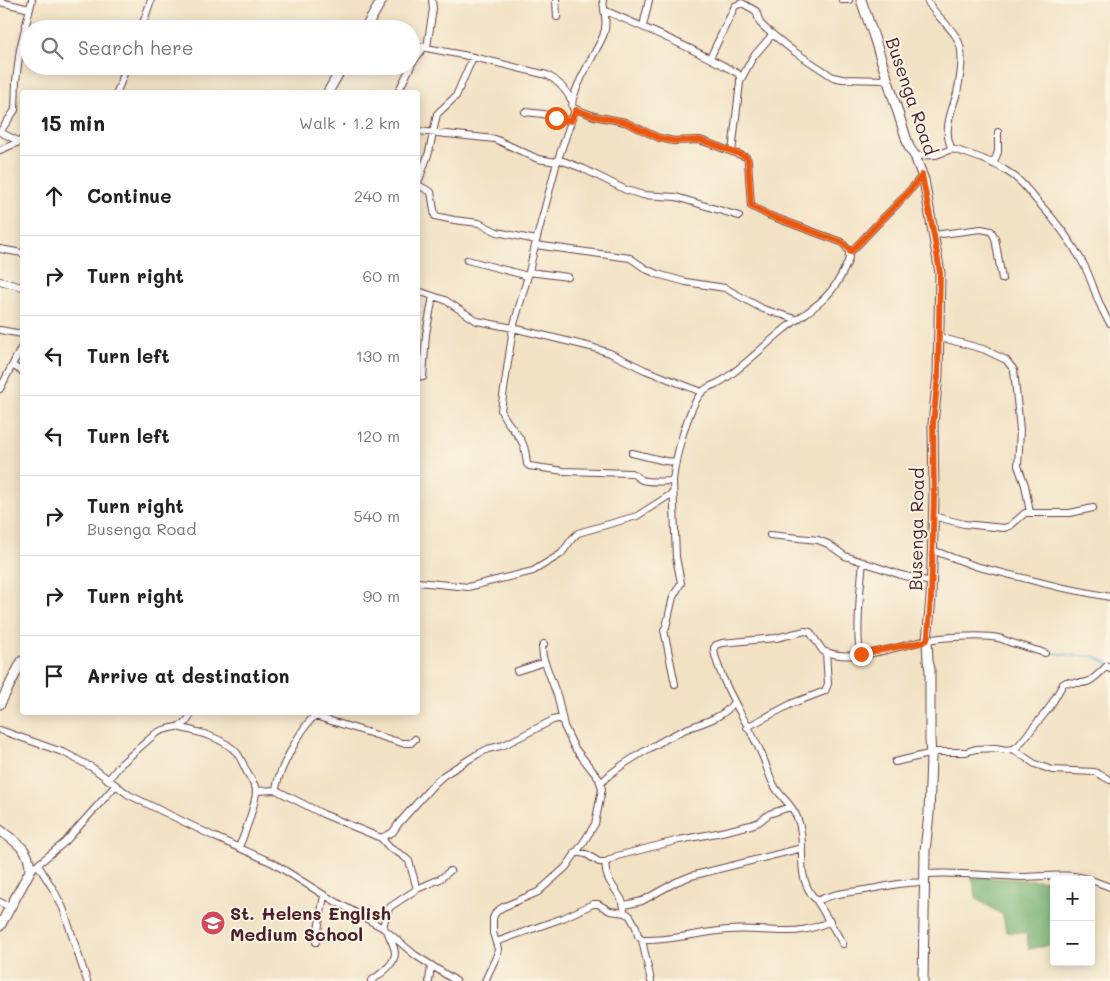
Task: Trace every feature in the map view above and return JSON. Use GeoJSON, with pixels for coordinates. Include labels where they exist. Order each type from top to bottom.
{"type":"FeatureCollection","features":[{"type":"Feature","properties":{"kind":"street"},"geometry":{"type":"LineString","coordinates":[[27,20],[32,0]]}},
{"type":"Feature","properties":{"kind":"street"},"geometry":{"type":"LineString","coordinates":[[145,20],[151,0]]}},
{"type":"Feature","properties":{"kind":"street"},"geometry":{"type":"LineString","coordinates":[[370,20],[382,0]]}},
{"type":"Feature","properties":{"kind":"street"},"geometry":{"type":"LineString","coordinates":[[420,55],[426,47],[433,9],[432,0]]}},
{"type":"Feature","properties":{"kind":"street"},"geometry":{"type":"LineString","coordinates":[[556,0],[557,17]]}},
{"type":"Feature","properties":{"kind":"street"},"geometry":{"type":"LineString","coordinates":[[572,101],[585,70],[603,36],[603,0]]}},
{"type":"Feature","properties":{"kind":"street"},"geometry":{"type":"LineString","coordinates":[[643,26],[649,0]]}},
{"type":"Feature","properties":{"kind":"street"},"geometry":{"type":"LineString","coordinates":[[842,0],[849,0]]}},
{"type":"Feature","properties":{"kind":"street","name":"Busenga Road"},"geometry":{"type":"LineString","coordinates":[[861,0],[909,147],[922,175],[940,273],[938,375],[933,424],[931,582],[927,640],[930,669],[931,754],[929,814],[925,851],[923,981]]}},
{"type":"Feature","properties":{"kind":"street"},"geometry":{"type":"LineString","coordinates":[[927,0],[929,6],[957,39],[961,49],[962,65],[960,77],[948,121],[948,140],[952,149]]}},
{"type":"Feature","properties":{"kind":"street"},"geometry":{"type":"LineString","coordinates":[[0,2],[30,9]]}},
{"type":"Feature","properties":{"kind":"street"},"geometry":{"type":"LineString","coordinates":[[710,58],[735,6],[745,4],[756,11],[760,23],[772,35],[833,77],[887,80]]}},
{"type":"Feature","properties":{"kind":"street"},"geometry":{"type":"LineString","coordinates":[[604,10],[643,26],[710,58],[740,76],[732,152]]}},
{"type":"Feature","properties":{"kind":"street"},"geometry":{"type":"LineString","coordinates":[[740,82],[746,68],[758,50],[772,35]]}},
{"type":"Feature","properties":{"kind":"street"},"geometry":{"type":"LineString","coordinates":[[420,46],[547,75],[561,85],[576,110],[594,116],[625,122],[659,138],[674,141],[695,139],[714,144],[746,157],[748,160],[750,203],[753,207],[768,215],[841,242],[850,252]]}},
{"type":"Feature","properties":{"kind":"street"},"geometry":{"type":"LineString","coordinates":[[20,53],[16,81],[15,110],[0,132],[20,142]]}},
{"type":"Feature","properties":{"kind":"street"},"geometry":{"type":"LineString","coordinates":[[420,178],[429,152],[438,112],[456,96],[473,57]]}},
{"type":"Feature","properties":{"kind":"street"},"geometry":{"type":"LineString","coordinates":[[118,90],[124,75]]}},
{"type":"Feature","properties":{"kind":"street"},"geometry":{"type":"LineString","coordinates":[[329,90],[338,75]]}},
{"type":"Feature","properties":{"kind":"street"},"geometry":{"type":"LineString","coordinates":[[399,90],[406,75]]}},
{"type":"Feature","properties":{"kind":"street"},"geometry":{"type":"LineString","coordinates":[[576,110],[558,160],[513,328],[501,410],[503,416],[522,442],[526,452],[527,464],[545,469],[631,473],[649,481],[673,481]]}},
{"type":"Feature","properties":{"kind":"street"},"geometry":{"type":"LineString","coordinates":[[525,112],[571,121]]}},
{"type":"Feature","properties":{"kind":"street"},"geometry":{"type":"LineString","coordinates":[[420,131],[495,139],[538,159],[558,160],[584,169],[626,190],[643,195],[676,197],[739,216]]}},
{"type":"Feature","properties":{"kind":"street"},"geometry":{"type":"LineString","coordinates":[[993,164],[998,152],[998,132]]}},
{"type":"Feature","properties":{"kind":"street"},"geometry":{"type":"LineString","coordinates":[[0,150],[20,143]]}},
{"type":"Feature","properties":{"kind":"street"},"geometry":{"type":"LineString","coordinates":[[914,156],[936,155],[952,149],[993,164],[1014,176],[1028,189],[1060,226],[1085,268],[1106,318],[1110,323]]}},
{"type":"Feature","properties":{"kind":"street"},"geometry":{"type":"LineString","coordinates":[[675,684],[664,630],[675,592],[681,583],[676,557],[673,481],[676,462],[686,427],[702,392],[724,380],[796,319],[812,309],[831,293],[847,266],[850,252],[860,244],[868,233],[915,186],[922,175]]}},
{"type":"Feature","properties":{"kind":"street"},"geometry":{"type":"LineString","coordinates":[[420,185],[431,192],[434,216],[479,223],[497,232],[535,242],[630,258],[657,274],[686,282],[725,288],[763,309],[796,319]]}},
{"type":"Feature","properties":{"kind":"street"},"geometry":{"type":"LineString","coordinates":[[934,236],[981,229],[991,231],[995,238],[1002,279]]}},
{"type":"Feature","properties":{"kind":"street"},"geometry":{"type":"LineString","coordinates":[[0,250],[20,253]]}},
{"type":"Feature","properties":{"kind":"street"},"geometry":{"type":"LineString","coordinates":[[467,260],[529,274],[568,277]]}},
{"type":"Feature","properties":{"kind":"street"},"geometry":{"type":"LineString","coordinates":[[0,281],[20,286]]}},
{"type":"Feature","properties":{"kind":"street"},"geometry":{"type":"LineString","coordinates":[[420,292],[445,300],[476,321],[577,343],[610,353],[654,374],[702,392]]}},
{"type":"Feature","properties":{"kind":"street"},"geometry":{"type":"LineString","coordinates":[[423,377],[426,334],[433,296]]}},
{"type":"Feature","properties":{"kind":"street"},"geometry":{"type":"LineString","coordinates":[[0,330],[20,334]]}},
{"type":"Feature","properties":{"kind":"street"},"geometry":{"type":"LineString","coordinates":[[938,337],[983,349],[1006,360],[1014,370],[1020,430],[1018,466],[1030,513]]}},
{"type":"Feature","properties":{"kind":"street"},"geometry":{"type":"LineString","coordinates":[[0,389],[20,350]]}},
{"type":"Feature","properties":{"kind":"street"},"geometry":{"type":"LineString","coordinates":[[13,366],[20,371]]}},
{"type":"Feature","properties":{"kind":"street"},"geometry":{"type":"LineString","coordinates":[[632,453],[676,462]]}},
{"type":"Feature","properties":{"kind":"street"},"geometry":{"type":"LineString","coordinates":[[420,582],[468,587],[534,570],[561,554],[578,532],[636,516],[673,493]]}},
{"type":"Feature","properties":{"kind":"street"},"geometry":{"type":"LineString","coordinates":[[933,516],[964,524],[1004,528],[1010,526],[1022,515],[1030,513],[1070,513],[1093,508]]}},
{"type":"Feature","properties":{"kind":"street"},"geometry":{"type":"LineString","coordinates":[[770,535],[818,540],[828,544],[845,556],[901,575],[931,582]]}},
{"type":"Feature","properties":{"kind":"street"},"geometry":{"type":"LineString","coordinates":[[932,550],[975,566],[1059,587],[1110,597]]}},
{"type":"Feature","properties":{"kind":"street"},"geometry":{"type":"LineString","coordinates":[[861,654],[859,650],[859,630],[863,562]]}},
{"type":"Feature","properties":{"kind":"street"},"geometry":{"type":"LineString","coordinates":[[843,944],[830,920],[808,890],[801,864],[802,848],[799,822],[795,812],[772,782],[762,755],[733,703],[718,666],[714,651],[716,644],[776,638],[805,631],[810,632],[820,647],[826,652],[846,655],[861,654],[942,638],[996,637],[1045,653]]}},
{"type":"Feature","properties":{"kind":"street"},"geometry":{"type":"LineString","coordinates":[[485,981],[496,962],[496,942],[492,925],[496,912],[503,907],[538,892],[566,867],[595,824],[600,796],[601,784],[599,779],[574,747],[562,718],[558,698],[542,651],[544,644]]}},
{"type":"Feature","properties":{"kind":"street"},"geometry":{"type":"LineString","coordinates":[[747,728],[793,703],[825,691],[828,684],[826,652]]}},
{"type":"Feature","properties":{"kind":"street"},"geometry":{"type":"LineString","coordinates":[[517,671],[545,662]]}},
{"type":"Feature","properties":{"kind":"street"},"geometry":{"type":"LineString","coordinates":[[1,702],[20,664]]}},
{"type":"Feature","properties":{"kind":"street"},"geometry":{"type":"LineString","coordinates":[[1013,750],[1050,707],[1063,684],[1066,682],[1080,684],[1095,680],[1107,666],[1110,668]]}},
{"type":"Feature","properties":{"kind":"street"},"geometry":{"type":"LineString","coordinates":[[601,784],[609,774],[626,763],[683,731],[725,712],[733,703]]}},
{"type":"Feature","properties":{"kind":"street"},"geometry":{"type":"LineString","coordinates":[[181,728],[190,715]]}},
{"type":"Feature","properties":{"kind":"street"},"geometry":{"type":"LineString","coordinates":[[276,790],[285,761],[308,722],[315,716],[402,743],[411,742],[416,739]]}},
{"type":"Feature","properties":{"kind":"street"},"geometry":{"type":"LineString","coordinates":[[381,838],[393,832],[435,783],[451,770],[488,750],[504,745],[553,720],[562,718]]}},
{"type":"Feature","properties":{"kind":"street"},"geometry":{"type":"LineString","coordinates":[[108,780],[121,764],[161,730],[181,728],[214,738],[232,748],[243,762],[256,791],[245,834],[239,847]]}},
{"type":"Feature","properties":{"kind":"street"},"geometry":{"type":"LineString","coordinates":[[0,730],[65,753],[93,768],[129,795],[273,863],[385,930],[430,966],[456,981]]}},
{"type":"Feature","properties":{"kind":"street"},"geometry":{"type":"LineString","coordinates":[[895,762],[937,752],[966,752],[981,749],[1013,750],[1035,764],[1052,770],[1095,772],[1110,780]]}},
{"type":"Feature","properties":{"kind":"street"},"geometry":{"type":"LineString","coordinates":[[0,926],[34,868],[65,842],[116,785]]}},
{"type":"Feature","properties":{"kind":"street"},"geometry":{"type":"LineString","coordinates":[[256,791],[276,790],[323,814],[381,838],[390,848],[409,861],[417,889]]}},
{"type":"Feature","properties":{"kind":"street"},"geometry":{"type":"LineString","coordinates":[[575,852],[586,854],[599,862],[606,862],[617,856],[679,840],[751,825],[759,822],[769,814],[790,807]]}},
{"type":"Feature","properties":{"kind":"street"},"geometry":{"type":"LineString","coordinates":[[0,830],[25,850],[34,868],[53,889],[63,908],[87,981]]}},
{"type":"Feature","properties":{"kind":"street"},"geometry":{"type":"LineString","coordinates":[[620,912],[625,905],[642,901],[691,876],[802,848]]}},
{"type":"Feature","properties":{"kind":"street"},"geometry":{"type":"LineString","coordinates":[[606,862],[606,872],[611,885],[625,905]]}},
{"type":"Feature","properties":{"kind":"street"},"geometry":{"type":"LineString","coordinates":[[371,981],[390,964],[394,956],[395,952],[385,930],[386,915],[390,907],[417,889],[440,879],[450,871]]}},
{"type":"Feature","properties":{"kind":"street"},"geometry":{"type":"LineString","coordinates":[[817,901],[829,896],[856,890],[867,890],[969,873],[1050,878]]}},
{"type":"Feature","properties":{"kind":"street"},"geometry":{"type":"LineString","coordinates":[[1095,881],[1110,887]]}},
{"type":"Feature","properties":{"kind":"street"},"geometry":{"type":"LineString","coordinates":[[316,942],[324,895]]}},
{"type":"Feature","properties":{"kind":"street"},"geometry":{"type":"LineString","coordinates":[[0,902],[11,908]]}},
{"type":"Feature","properties":{"kind":"street"},"geometry":{"type":"LineString","coordinates":[[496,942],[563,918],[593,904],[598,904],[610,911],[626,913],[633,920],[638,936],[642,940],[651,981]]}},
{"type":"Feature","properties":{"kind":"street"},"geometry":{"type":"LineString","coordinates":[[642,940],[687,937],[727,930],[750,929],[789,932],[824,924],[830,920]]}},
{"type":"Feature","properties":{"kind":"street"},"geometry":{"type":"LineString","coordinates":[[429,981],[430,966]]}},
{"type":"Feature","properties":{"kind":"green space"},"geometry":{"type":"Polygon","coordinates":[[[972,877],[1050,881],[1050,945],[1029,949],[1026,933],[1006,932],[1003,915],[977,899],[972,877]]]}},
{"type":"Feature","properties":{"kind":"waterway"},"geometry":{"type":"LineString","coordinates":[[1046,652],[1094,656],[1109,664]]}},
{"type":"Feature","properties":{"kind":"place","name":"St. Helens English Medium School"},"geometry":{"type":"Point","coordinates":[213,923]}},
{"type":"Feature","properties":{"kind":"route"},"geometry":{"type":"LineString","coordinates":[[556,118],[571,121],[576,110],[594,116],[625,122],[648,134],[666,140],[695,139],[742,155],[748,160],[751,206],[768,215],[841,242],[850,252],[860,244],[868,233],[915,186],[922,175],[940,273],[938,375],[933,424],[934,497],[928,634],[927,640],[923,642],[861,654]]}}]}
